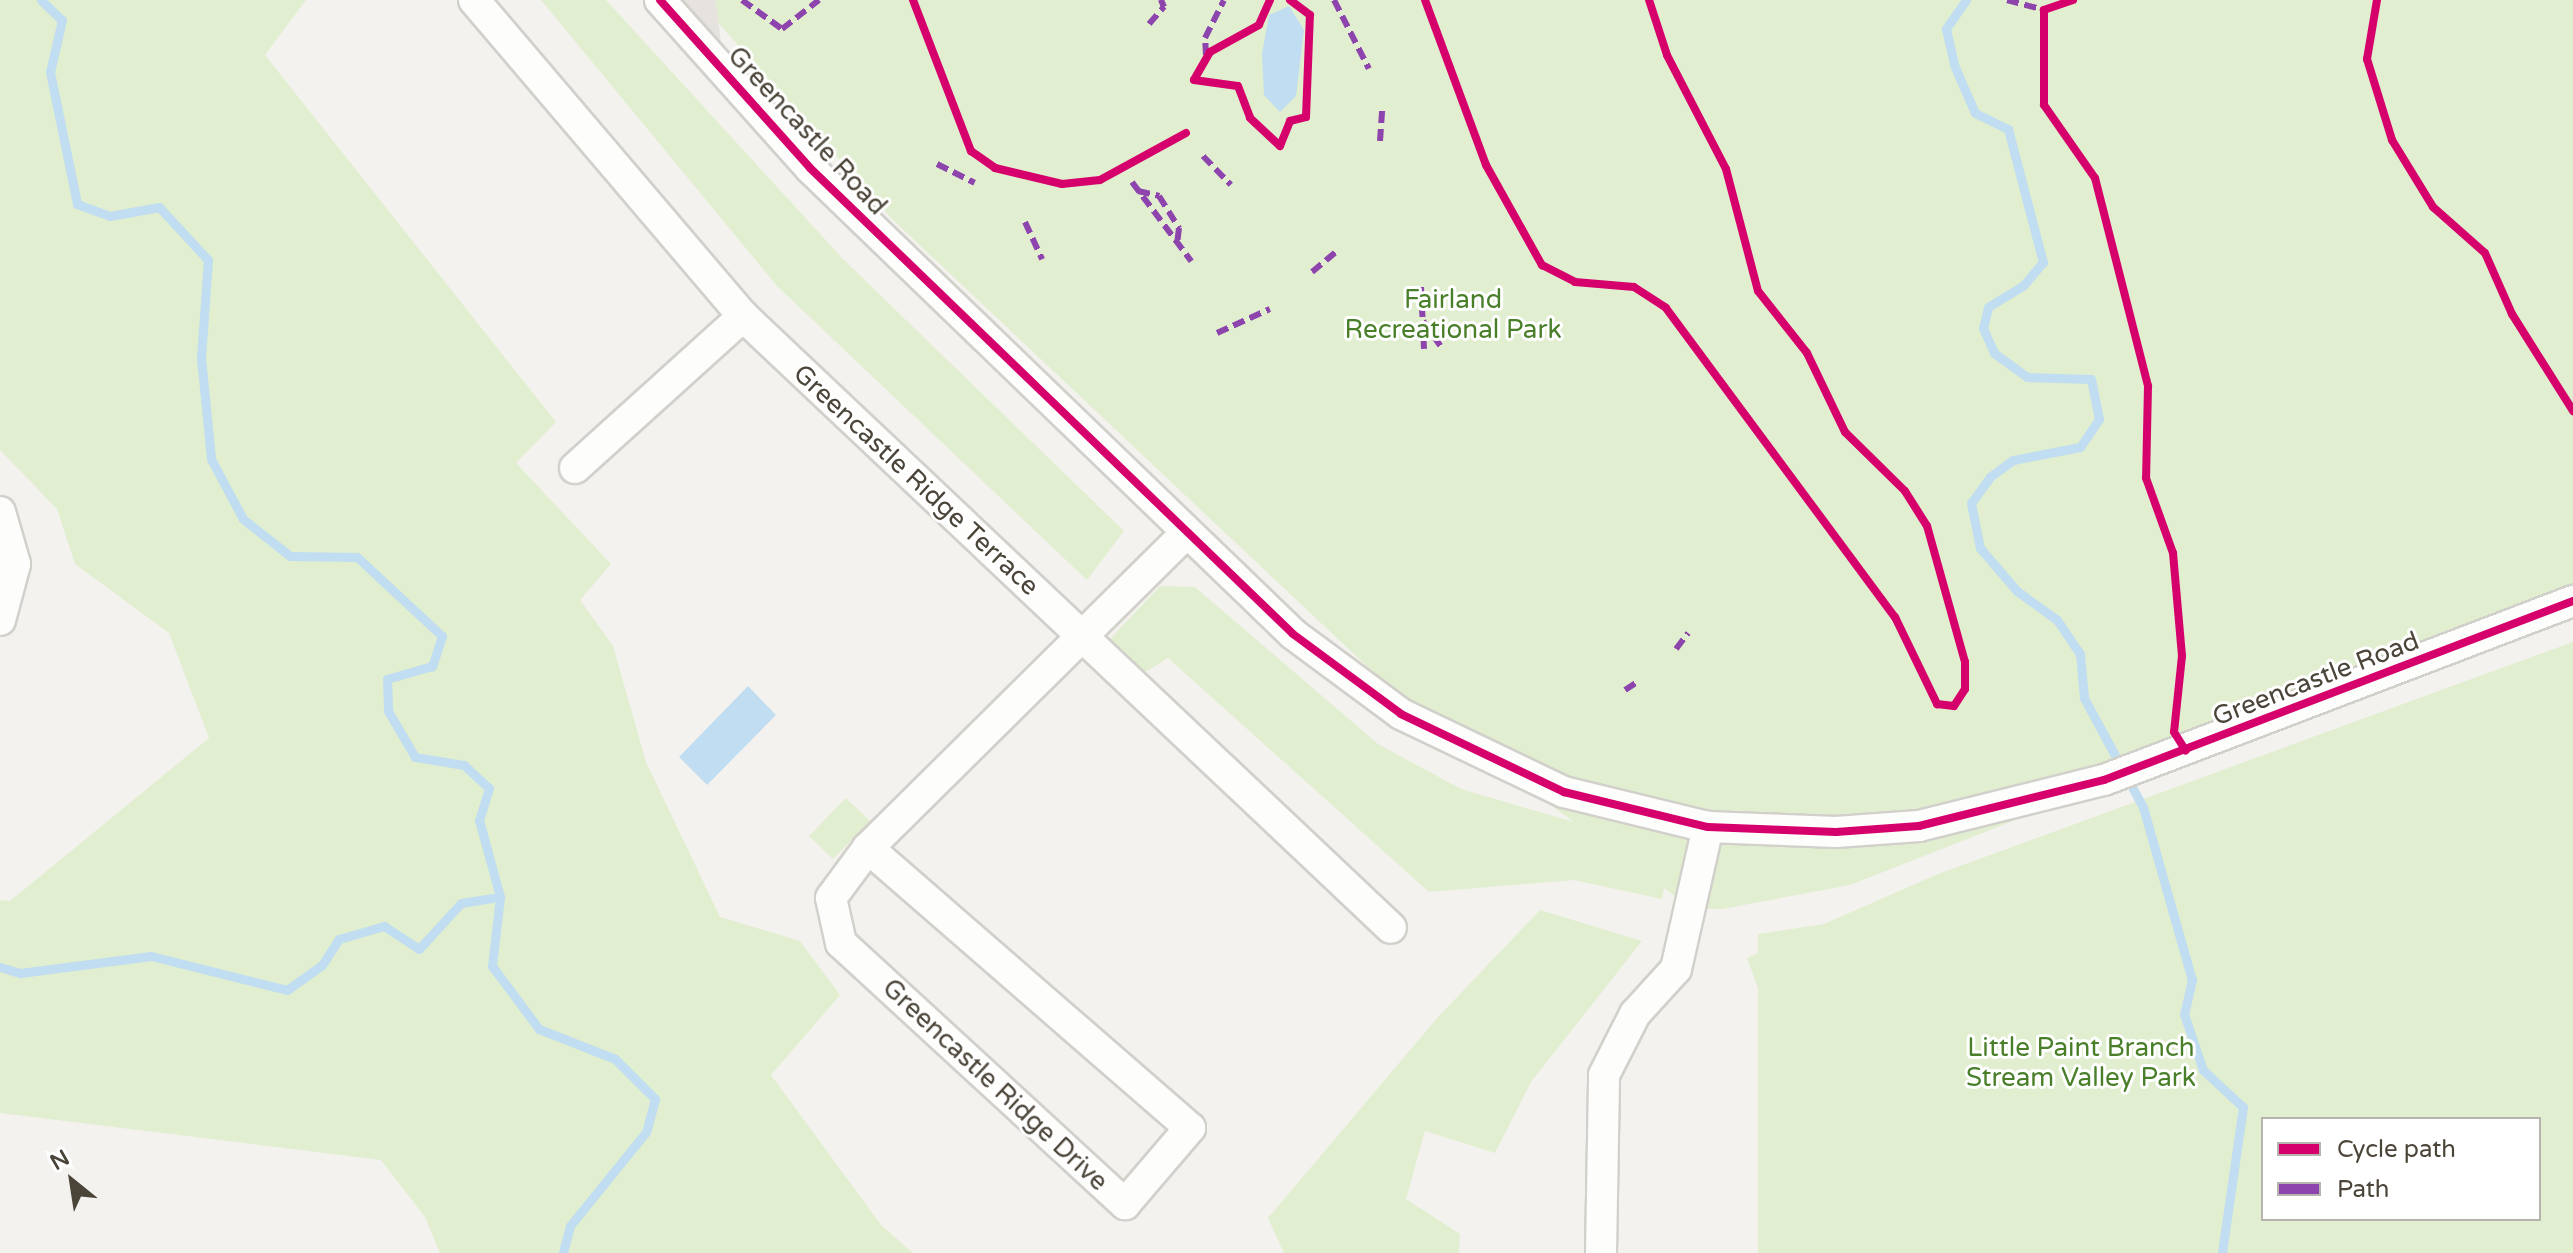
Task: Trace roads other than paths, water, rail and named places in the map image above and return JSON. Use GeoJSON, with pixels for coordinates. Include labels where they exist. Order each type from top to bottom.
{"type":"FeatureCollection","features":[{"type":"Feature","properties":{"kind":"street","name":"Greencastle Ridge Terrace"},"geometry":{"type":"LineString","coordinates":[[474,0],[743,316],[1391,928]]}},
{"type":"Feature","properties":{"kind":"street","name":"Greencastle Road"},"geometry":{"type":"LineString","coordinates":[[660,0],[810,168],[1293,634],[1401,714],[1564,792],[1708,827],[1836,832],[1919,826],[2104,780],[2573,601]]}},
{"type":"Feature","properties":{"kind":"street"},"geometry":{"type":"LineString","coordinates":[[575,468],[743,316]]}},
{"type":"Feature","properties":{"kind":"street"},"geometry":{"type":"LineString","coordinates":[[0,512],[15,564],[0,620]]}},
{"type":"Feature","properties":{"kind":"street","name":"Greencastle Ridge Drive"},"geometry":{"type":"LineString","coordinates":[[868,848],[1190,1128],[1125,1204],[841,943],[831,898],[868,848],[1079,633],[1186,533]]}},
{"type":"Feature","properties":{"kind":"street"},"geometry":{"type":"LineString","coordinates":[[1601,1253],[1604,1075],[1635,1014],[1676,969],[1708,827]]}},
{"type":"Feature","properties":{"kind":"water"},"geometry":{"type":"Polygon","coordinates":[[[1289,6],[1304,30],[1296,96],[1280,112],[1264,95],[1262,54],[1269,15],[1289,6]]]}},
{"type":"Feature","properties":{"kind":"water"},"geometry":{"type":"Polygon","coordinates":[[[748,686],[776,715],[707,785],[679,757],[748,686]]]}},
{"type":"Feature","properties":{"kind":"waterway"},"geometry":{"type":"LineString","coordinates":[[41,0],[62,20],[50,72],[77,204],[110,216],[159,207],[208,260],[201,358],[211,459],[243,519],[290,556],[357,557],[442,636],[432,666],[387,679],[388,711],[415,757],[464,765],[489,788],[479,820],[500,897],[492,966],[539,1029],[615,1059],[655,1099],[646,1132],[570,1226],[563,1253]]}},
{"type":"Feature","properties":{"kind":"waterway"},"geometry":{"type":"LineString","coordinates":[[1966,0],[1946,29],[1954,65],[1975,113],[2008,129],[2043,262],[2024,285],[1988,307],[1983,328],[1994,353],[2027,377],[2091,379],[2099,419],[2080,447],[2013,460],[1990,477],[1971,503],[1980,548],[2017,591],[2057,620],[2080,654],[2084,698],[2143,807],[2192,980],[2184,1014],[2203,1070],[2243,1107],[2222,1253]]}},
{"type":"Feature","properties":{"kind":"waterway"},"geometry":{"type":"LineString","coordinates":[[0,967],[20,973],[151,956],[287,990],[322,965],[339,939],[384,926],[419,949],[461,903],[500,897]]}},
{"type":"Feature","properties":{"kind":"park label","name":"Fairland Recreational Park"},"geometry":{"type":"Point","coordinates":[1453,315]}},
{"type":"Feature","properties":{"kind":"park label","name":"Little Paint Branch Stream Valley Park"},"geometry":{"type":"Point","coordinates":[2081,1063]}}]}
